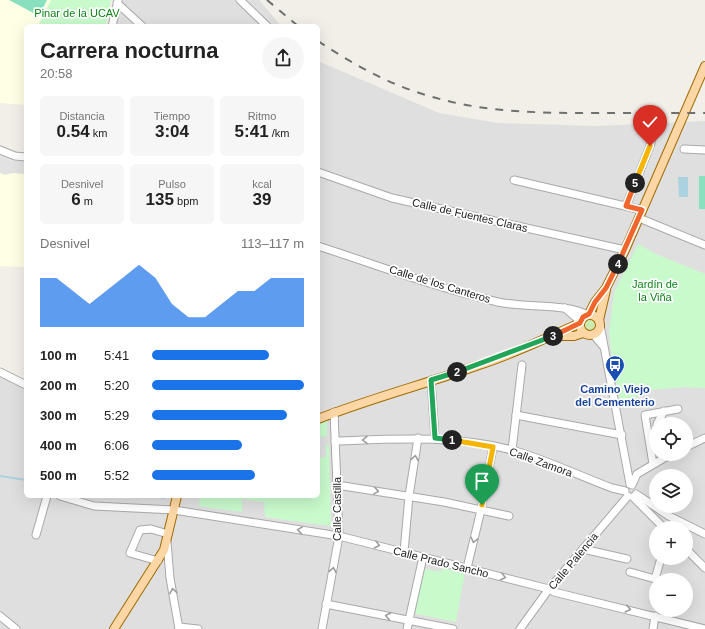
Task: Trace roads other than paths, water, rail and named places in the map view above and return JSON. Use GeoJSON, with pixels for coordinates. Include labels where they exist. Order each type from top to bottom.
{"type":"FeatureCollection","features":[{"type":"Feature","properties":{"kind":"main road"},"geometry":{"type":"LineString","coordinates":[[320,418],[334,412],[480,365],[553,336],[580,322],[588,314],[606,288],[625,250],[705,66]]}},
{"type":"Feature","properties":{"kind":"main road"},"geometry":{"type":"LineString","coordinates":[[553,336],[574,336],[584,333],[593,334],[598,331],[606,288]]}},
{"type":"Feature","properties":{"kind":"main road"},"geometry":{"type":"LineString","coordinates":[[588,314],[595,316],[600,323]]}},
{"type":"Feature","properties":{"kind":"main road"},"geometry":{"type":"LineString","coordinates":[[580,322],[580,328],[584,333]]}},
{"type":"Feature","properties":{"kind":"main road"},"geometry":{"type":"LineString","coordinates":[[114,629],[164,550],[177,498]]}},
{"type":"Feature","properties":{"kind":"street"},"geometry":{"type":"LineString","coordinates":[[240,0],[265,24]]}},
{"type":"Feature","properties":{"kind":"street"},"geometry":{"type":"LineString","coordinates":[[112,24],[118,2]]}},
{"type":"Feature","properties":{"kind":"street"},"geometry":{"type":"LineString","coordinates":[[118,2],[140,24]]}},
{"type":"Feature","properties":{"kind":"street"},"geometry":{"type":"LineString","coordinates":[[626,206],[650,146],[653,134]]}},
{"type":"Feature","properties":{"kind":"street"},"geometry":{"type":"LineString","coordinates":[[684,149],[705,150]]}},
{"type":"Feature","properties":{"kind":"street"},"geometry":{"type":"LineString","coordinates":[[0,150],[15,156],[24,157]]}},
{"type":"Feature","properties":{"kind":"street","name":"Calle de Fuentes Claras"},"geometry":{"type":"LineString","coordinates":[[320,173],[392,198],[625,250]]}},
{"type":"Feature","properties":{"kind":"street"},"geometry":{"type":"LineString","coordinates":[[514,180],[642,210]]}},
{"type":"Feature","properties":{"kind":"street"},"geometry":{"type":"LineString","coordinates":[[638,218],[705,245]]}},
{"type":"Feature","properties":{"kind":"street","name":"Calle de los Canteros"},"geometry":{"type":"LineString","coordinates":[[320,247],[472,295],[524,306],[575,309],[588,314]]}},
{"type":"Feature","properties":{"kind":"street"},"geometry":{"type":"LineString","coordinates":[[565,308],[580,322]]}},
{"type":"Feature","properties":{"kind":"street"},"geometry":{"type":"LineString","coordinates":[[600,323],[631,484],[636,487],[630,494],[705,534]]}},
{"type":"Feature","properties":{"kind":"street"},"geometry":{"type":"LineString","coordinates":[[593,334],[605,348]]}},
{"type":"Feature","properties":{"kind":"street"},"geometry":{"type":"LineString","coordinates":[[512,450],[522,365]]}},
{"type":"Feature","properties":{"kind":"street"},"geometry":{"type":"LineString","coordinates":[[0,372],[24,384]]}},
{"type":"Feature","properties":{"kind":"street"},"geometry":{"type":"LineString","coordinates":[[431,380],[435,438]]}},
{"type":"Feature","properties":{"kind":"street"},"geometry":{"type":"LineString","coordinates":[[653,464],[645,415],[678,409]]}},
{"type":"Feature","properties":{"kind":"street"},"geometry":{"type":"LineString","coordinates":[[660,417],[664,411]]}},
{"type":"Feature","properties":{"kind":"street","name":"Calle Castilla"},"geometry":{"type":"LineString","coordinates":[[322,629],[339,536],[334,412]]}},
{"type":"Feature","properties":{"kind":"street"},"geometry":{"type":"LineString","coordinates":[[516,415],[622,435]]}},
{"type":"Feature","properties":{"kind":"street"},"geometry":{"type":"LineString","coordinates":[[404,552],[409,496],[418,438]]}},
{"type":"Feature","properties":{"kind":"street","name":"Calle Zamora"},"geometry":{"type":"LineString","coordinates":[[336,441],[435,438],[512,450],[630,494],[658,521]]}},
{"type":"Feature","properties":{"kind":"street"},"geometry":{"type":"LineString","coordinates":[[693,444],[705,438]]}},
{"type":"Feature","properties":{"kind":"street"},"geometry":{"type":"LineString","coordinates":[[467,568],[481,510],[493,447]]}},
{"type":"Feature","properties":{"kind":"street","name":"Calle Palencia"},"geometry":{"type":"LineString","coordinates":[[520,629],[549,589],[630,494],[626,486],[631,484],[637,474],[658,461]]}},
{"type":"Feature","properties":{"kind":"street"},"geometry":{"type":"LineString","coordinates":[[337,485],[409,496],[509,516]]}},
{"type":"Feature","properties":{"kind":"street"},"geometry":{"type":"LineString","coordinates":[[36,535],[46,498]]}},
{"type":"Feature","properties":{"kind":"street","name":"Calle Prado Sancho"},"geometry":{"type":"LineString","coordinates":[[67,498],[94,506],[174,510],[339,536],[549,589],[554,592],[649,615]]}},
{"type":"Feature","properties":{"kind":"street"},"geometry":{"type":"LineString","coordinates":[[666,521],[669,516]]}},
{"type":"Feature","properties":{"kind":"street"},"geometry":{"type":"LineString","coordinates":[[158,560],[130,552],[140,530],[150,529],[168,536],[170,578],[179,628],[198,629]]}},
{"type":"Feature","properties":{"kind":"street"},"geometry":{"type":"LineString","coordinates":[[583,549],[628,559]]}},
{"type":"Feature","properties":{"kind":"street"},"geometry":{"type":"LineString","coordinates":[[693,556],[705,568]]}},
{"type":"Feature","properties":{"kind":"street"},"geometry":{"type":"LineString","coordinates":[[407,629],[423,557]]}},
{"type":"Feature","properties":{"kind":"street"},"geometry":{"type":"LineString","coordinates":[[630,572],[655,579],[659,565]]}},
{"type":"Feature","properties":{"kind":"street"},"geometry":{"type":"LineString","coordinates":[[326,604],[453,629]]}},
{"type":"Feature","properties":{"kind":"street"},"geometry":{"type":"LineString","coordinates":[[0,616],[16,629]]}},
{"type":"Feature","properties":{"kind":"street"},"geometry":{"type":"LineString","coordinates":[[653,629],[655,617]]}},
{"type":"Feature","properties":{"kind":"street","name":"Calle Prado Sancho"},"geometry":{"type":"LineString","coordinates":[[659,617],[705,628]]}},
{"type":"Feature","properties":{"kind":"water"},"geometry":{"type":"Polygon","coordinates":[[[678,177],[688,177],[688,197],[679,197],[678,177]]]}},
{"type":"Feature","properties":{"kind":"waterway"},"geometry":{"type":"LineString","coordinates":[[0,476],[24,480]]}},
{"type":"Feature","properties":{"kind":"railway"},"geometry":{"type":"LineString","coordinates":[[267,0],[296,24]]}},
{"type":"Feature","properties":{"kind":"railway"},"geometry":{"type":"LineString","coordinates":[[320,42],[357,65],[398,85],[447,101],[490,109],[577,113],[705,113]]}},
{"type":"Feature","properties":{"kind":"place","name":"Camino Viejo del Cementerio"},"geometry":{"type":"Point","coordinates":[615,382]}},
{"type":"Feature","properties":{"kind":"park label","name":"Pinar de la UCAV"},"geometry":{"type":"Point","coordinates":[77,13]}},
{"type":"Feature","properties":{"kind":"park label","name":"Jardín de la Viña"},"geometry":{"type":"Point","coordinates":[655,290]}}]}
